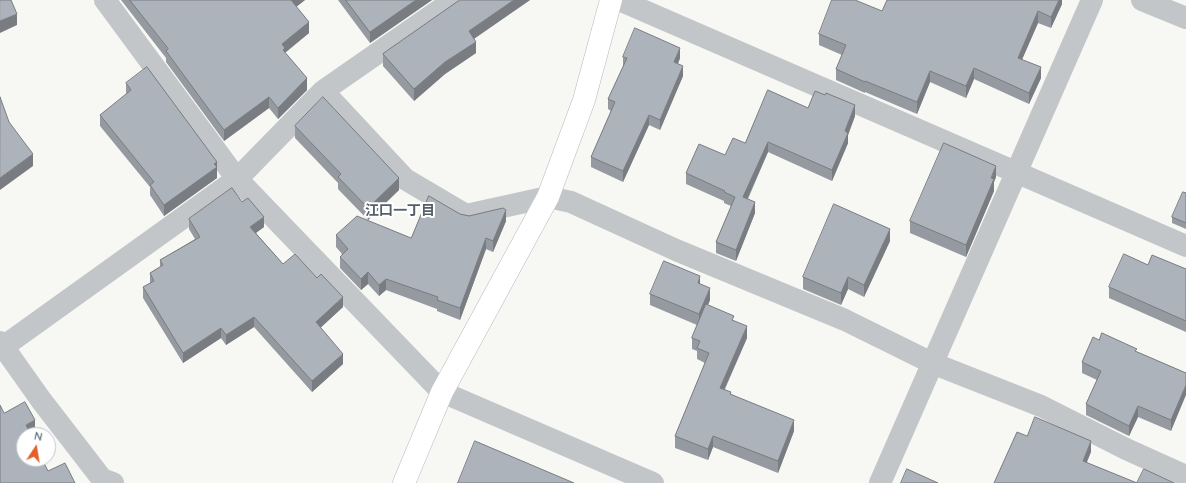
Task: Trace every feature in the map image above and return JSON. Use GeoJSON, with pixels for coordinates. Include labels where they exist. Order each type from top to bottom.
{"type":"FeatureCollection","features":[{"type":"Feature","properties":{"kind":"street"},"geometry":{"type":"LineString","coordinates":[[105,0],[238,179],[442,392],[653,483]]}},
{"type":"Feature","properties":{"kind":"street"},"geometry":{"type":"LineString","coordinates":[[113,483],[102,479],[1,346],[238,179],[323,91],[454,0]]}},
{"type":"Feature","properties":{"kind":"street"},"geometry":{"type":"LineString","coordinates":[[404,483],[442,392],[548,197],[584,100],[611,0]]}},
{"type":"Feature","properties":{"kind":"street"},"geometry":{"type":"LineString","coordinates":[[619,0],[1186,246]]}},
{"type":"Feature","properties":{"kind":"street"},"geometry":{"type":"LineString","coordinates":[[880,483],[1092,0]]}},
{"type":"Feature","properties":{"kind":"street"},"geometry":{"type":"LineString","coordinates":[[1142,0],[1186,18]]}},
{"type":"Feature","properties":{"kind":"street"},"geometry":{"type":"LineString","coordinates":[[323,91],[405,179],[466,215],[548,197],[571,202],[676,250],[845,320],[932,363],[1041,406],[1126,449],[1186,476]]}},
{"type":"Feature","properties":{"kind":"building"},"geometry":{"type":"Polygon","coordinates":[[[0,0],[11,0],[17,14],[0,21],[0,0]]]}},
{"type":"Feature","properties":{"kind":"building"},"geometry":{"type":"Polygon","coordinates":[[[130,0],[291,0],[309,22],[282,44],[285,48],[283,50],[307,78],[278,108],[269,97],[224,130],[166,51],[168,49],[130,0]]]}},
{"type":"Feature","properties":{"kind":"building"},"geometry":{"type":"Polygon","coordinates":[[[346,0],[416,0],[370,32],[346,0]]]}},
{"type":"Feature","properties":{"kind":"building"},"geometry":{"type":"Polygon","coordinates":[[[460,0],[514,0],[469,31],[476,42],[445,62],[414,89],[383,54],[460,0]]]}},
{"type":"Feature","properties":{"kind":"building"},"geometry":{"type":"Polygon","coordinates":[[[832,0],[855,0],[882,11],[887,0],[1059,0],[1051,17],[1038,11],[1018,58],[1041,67],[1029,93],[974,68],[966,86],[930,71],[917,102],[836,69],[846,45],[819,34],[832,0]]]}},
{"type":"Feature","properties":{"kind":"building"},"geometry":{"type":"Polygon","coordinates":[[[635,28],[680,48],[674,62],[683,66],[660,120],[649,115],[623,171],[591,157],[615,102],[608,99],[627,58],[623,57],[635,28]]]}},
{"type":"Feature","properties":{"kind":"building"},"geometry":{"type":"Polygon","coordinates":[[[147,67],[217,162],[214,164],[217,167],[164,205],[150,185],[154,182],[100,115],[131,90],[126,83],[147,67]]]}},
{"type":"Feature","properties":{"kind":"building"},"geometry":{"type":"Polygon","coordinates":[[[768,90],[808,108],[815,91],[825,95],[826,93],[855,105],[845,131],[848,133],[832,170],[768,142],[743,197],[755,202],[736,250],[716,242],[735,197],[686,173],[699,144],[725,155],[733,138],[745,143],[768,90]]]}},
{"type":"Feature","properties":{"kind":"building"},"geometry":{"type":"Polygon","coordinates":[[[0,97],[9,122],[33,154],[0,178],[0,97]]]}},
{"type":"Feature","properties":{"kind":"building"},"geometry":{"type":"Polygon","coordinates":[[[323,97],[399,178],[368,208],[338,177],[341,174],[295,126],[323,97]]]}},
{"type":"Feature","properties":{"kind":"building"},"geometry":{"type":"Polygon","coordinates":[[[944,143],[996,166],[991,178],[994,179],[966,245],[910,221],[944,143]]]}},
{"type":"Feature","properties":{"kind":"building"},"geometry":{"type":"Polygon","coordinates":[[[232,188],[242,202],[248,198],[264,217],[250,227],[283,264],[295,254],[317,278],[321,274],[343,297],[316,322],[343,354],[312,381],[254,317],[226,335],[221,328],[183,353],[143,287],[154,281],[150,273],[163,265],[160,260],[200,237],[189,219],[232,188]]]}},
{"type":"Feature","properties":{"kind":"building"},"geometry":{"type":"Polygon","coordinates":[[[1183,192],[1186,193],[1186,223],[1172,217],[1183,192]]]}},
{"type":"Feature","properties":{"kind":"building"},"geometry":{"type":"Polygon","coordinates":[[[429,196],[460,214],[469,216],[503,208],[506,210],[493,241],[486,238],[460,308],[437,300],[438,297],[386,279],[379,285],[368,272],[361,279],[340,257],[348,249],[336,235],[357,216],[411,238],[429,196]]]}},
{"type":"Feature","properties":{"kind":"building"},"geometry":{"type":"Polygon","coordinates":[[[834,204],[890,229],[864,285],[848,277],[841,293],[803,277],[834,204]]]}},
{"type":"Feature","properties":{"kind":"building"},"geometry":{"type":"Polygon","coordinates":[[[1124,254],[1148,265],[1152,255],[1186,269],[1186,321],[1109,287],[1124,254]]]}},
{"type":"Feature","properties":{"kind":"building"},"geometry":{"type":"Polygon","coordinates":[[[664,261],[700,276],[698,283],[710,288],[699,314],[650,294],[664,261]]]}},
{"type":"Feature","properties":{"kind":"building"},"geometry":{"type":"Polygon","coordinates":[[[706,304],[734,316],[732,320],[747,326],[720,388],[731,392],[730,394],[794,420],[778,461],[713,436],[708,449],[675,436],[709,353],[697,348],[700,341],[692,338],[706,304]]]}},
{"type":"Feature","properties":{"kind":"building"},"geometry":{"type":"Polygon","coordinates":[[[1102,333],[1137,349],[1135,351],[1186,373],[1186,385],[1171,420],[1138,406],[1129,426],[1086,404],[1101,371],[1082,362],[1093,337],[1099,340],[1102,333]]]}},
{"type":"Feature","properties":{"kind":"building"},"geometry":{"type":"Polygon","coordinates":[[[25,402],[35,420],[26,425],[27,427],[16,427],[16,467],[46,467],[48,471],[65,463],[75,483],[0,483],[0,405],[4,413],[25,402]]]}},
{"type":"Feature","properties":{"kind":"building"},"geometry":{"type":"Polygon","coordinates":[[[1035,417],[1091,441],[1083,461],[1137,483],[994,483],[1017,432],[1027,436],[1035,417]]]}},
{"type":"Feature","properties":{"kind":"building"},"geometry":{"type":"Polygon","coordinates":[[[475,441],[574,483],[458,483],[475,441]]]}},
{"type":"Feature","properties":{"kind":"building"},"geometry":{"type":"Polygon","coordinates":[[[907,469],[938,483],[901,483],[907,469]]]}},
{"type":"Feature","properties":{"kind":"building"},"geometry":{"type":"Polygon","coordinates":[[[1144,469],[1174,483],[1137,483],[1144,469]]]}},
{"type":"Feature","properties":{"kind":"district","name":"江口一丁目"},"geometry":{"type":"Point","coordinates":[400,211]}}]}
